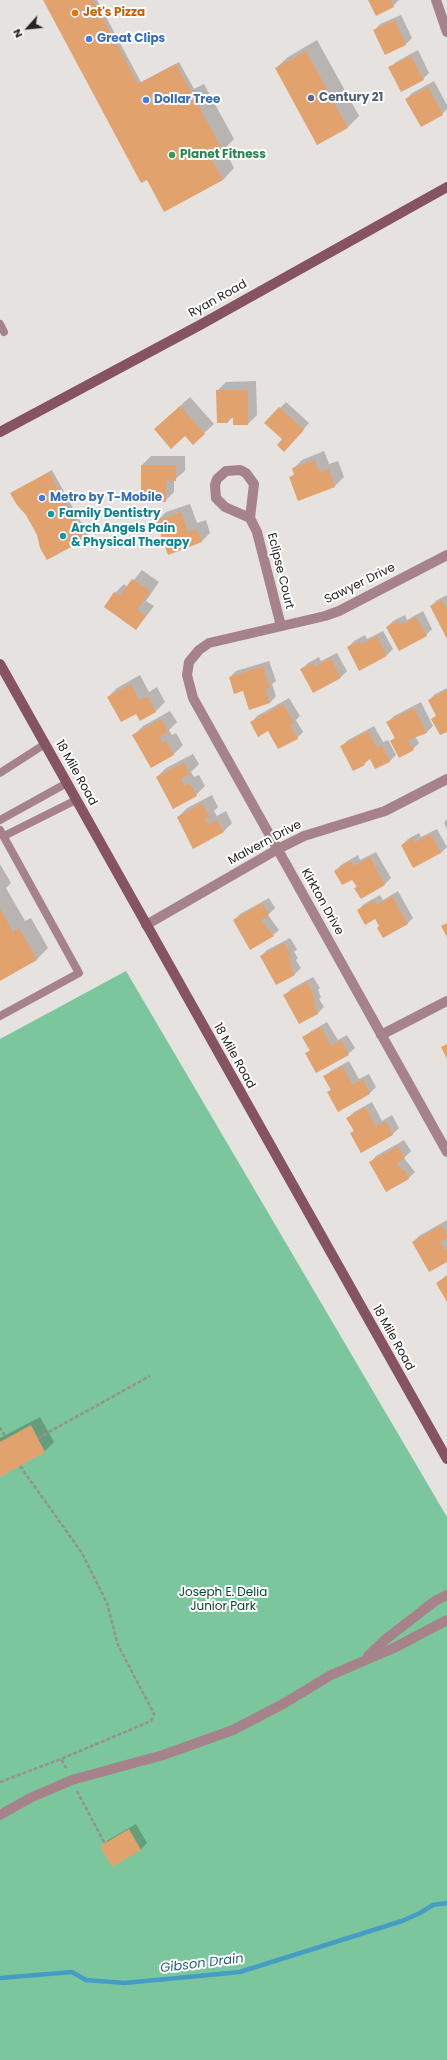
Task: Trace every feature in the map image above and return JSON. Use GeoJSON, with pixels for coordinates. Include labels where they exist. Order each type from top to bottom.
{"type":"FeatureCollection","features":[{"type":"Feature","properties":{"kind":"main road","name":"Ryan Road"},"geometry":{"type":"LineString","coordinates":[[0,432],[200,325],[447,186]]}},
{"type":"Feature","properties":{"kind":"main road","name":"18 Mile Road"},"geometry":{"type":"LineString","coordinates":[[0,664],[447,1460]]}},
{"type":"Feature","properties":{"kind":"street"},"geometry":{"type":"LineString","coordinates":[[436,0],[447,32]]}},
{"type":"Feature","properties":{"kind":"street"},"geometry":{"type":"LineString","coordinates":[[240,470],[251,478],[254,484],[250,518],[225,507],[216,498],[215,485],[217,479],[226,471],[240,470]]}},
{"type":"Feature","properties":{"kind":"street","name":"Eclipse Court"},"geometry":{"type":"LineString","coordinates":[[189,662],[199,650],[208,643],[281,626],[257,532],[250,518]]}},
{"type":"Feature","properties":{"kind":"street","name":"Sawyer Drive"},"geometry":{"type":"LineString","coordinates":[[281,626],[339,611],[447,555]]}},
{"type":"Feature","properties":{"kind":"street","name":"Kirkton Drive"},"geometry":{"type":"LineString","coordinates":[[189,662],[186,675],[193,698],[447,1152]]}},
{"type":"Feature","properties":{"kind":"street","name":"Malvern Drive"},"geometry":{"type":"LineString","coordinates":[[146,925],[278,849],[316,831],[385,811],[447,779]]}},
{"type":"Feature","properties":{"kind":"street"},"geometry":{"type":"LineString","coordinates":[[381,1035],[447,1001]]}},
{"type":"Feature","properties":{"kind":"street"},"geometry":{"type":"LineString","coordinates":[[364,1660],[386,1639],[435,1601],[447,1595]]}},
{"type":"Feature","properties":{"kind":"street"},"geometry":{"type":"LineString","coordinates":[[0,1815],[30,1798],[72,1780],[170,1753],[233,1730],[283,1704],[331,1675],[394,1648],[447,1620]]}},
{"type":"Feature","properties":{"kind":"lane"},"geometry":{"type":"LineString","coordinates":[[0,773],[45,744]]}},
{"type":"Feature","properties":{"kind":"lane"},"geometry":{"type":"LineString","coordinates":[[0,820],[67,783]]}},
{"type":"Feature","properties":{"kind":"lane"},"geometry":{"type":"LineString","coordinates":[[0,1016],[79,973],[2,833],[76,800]]}},
{"type":"Feature","properties":{"kind":"path"},"geometry":{"type":"LineString","coordinates":[[38,1438],[150,1376]]}},
{"type":"Feature","properties":{"kind":"path"},"geometry":{"type":"LineString","coordinates":[[0,1427],[6,1438]]}},
{"type":"Feature","properties":{"kind":"path"},"geometry":{"type":"LineString","coordinates":[[0,1782],[61,1759],[151,1721],[154,1714],[118,1644],[107,1603],[82,1553],[20,1466]]}},
{"type":"Feature","properties":{"kind":"path"},"geometry":{"type":"LineString","coordinates":[[61,1759],[105,1844]]}},
{"type":"Feature","properties":{"kind":"green space","name":"Joseph E. Delia Junior Park"},"geometry":{"type":"Polygon","coordinates":[[[126,971],[447,1517],[447,2060],[0,2060],[0,1039],[126,971]]]}},
{"type":"Feature","properties":{"kind":"building"},"geometry":{"type":"Polygon","coordinates":[[[43,0],[93,0],[138,84],[176,64],[223,151],[211,158],[223,180],[164,212],[147,180],[141,183],[43,0]]]}},
{"type":"Feature","properties":{"kind":"building"},"geometry":{"type":"Polygon","coordinates":[[[368,0],[391,0],[394,7],[376,16],[368,0]]]}},
{"type":"Feature","properties":{"kind":"building"},"geometry":{"type":"Polygon","coordinates":[[[395,20],[406,45],[385,55],[373,30],[395,20]]]}},
{"type":"Feature","properties":{"kind":"building","name":"Century 21"},"geometry":{"type":"Polygon","coordinates":[[[306,51],[348,128],[317,145],[275,68],[306,51]]]}},
{"type":"Feature","properties":{"kind":"building"},"geometry":{"type":"Polygon","coordinates":[[[411,56],[424,80],[401,92],[388,67],[411,56]]]}},
{"type":"Feature","properties":{"kind":"building"},"geometry":{"type":"Polygon","coordinates":[[[428,87],[443,115],[421,127],[405,99],[428,87]]]}},
{"type":"Feature","properties":{"kind":"building"},"geometry":{"type":"Polygon","coordinates":[[[216,390],[248,390],[248,425],[233,425],[233,418],[228,418],[228,423],[217,423],[216,390]]]}},
{"type":"Feature","properties":{"kind":"building"},"geometry":{"type":"Polygon","coordinates":[[[180,406],[205,434],[193,445],[185,436],[171,449],[154,429],[180,406]]]}},
{"type":"Feature","properties":{"kind":"building"},"geometry":{"type":"Polygon","coordinates":[[[279,407],[304,430],[284,452],[277,445],[282,439],[264,423],[279,407]]]}},
{"type":"Feature","properties":{"kind":"building"},"geometry":{"type":"Polygon","coordinates":[[[315,460],[320,473],[329,469],[335,487],[298,501],[289,477],[294,475],[292,468],[315,460]]]}},
{"type":"Feature","properties":{"kind":"building"},"geometry":{"type":"Polygon","coordinates":[[[141,465],[176,465],[176,481],[166,481],[166,502],[141,502],[141,465]]]}},
{"type":"Feature","properties":{"kind":"building"},"geometry":{"type":"Polygon","coordinates":[[[49,472],[86,539],[47,560],[40,548],[37,535],[26,515],[17,505],[10,493],[49,472]]]}},
{"type":"Feature","properties":{"kind":"building"},"geometry":{"type":"Polygon","coordinates":[[[181,512],[188,532],[197,529],[202,542],[168,555],[156,521],[181,512]]]}},
{"type":"Feature","properties":{"kind":"building"},"geometry":{"type":"Polygon","coordinates":[[[132,579],[150,591],[137,610],[146,616],[136,630],[104,607],[114,592],[120,596],[132,579]]]}},
{"type":"Feature","properties":{"kind":"building"},"geometry":{"type":"Polygon","coordinates":[[[442,600],[447,609],[447,639],[430,606],[442,600]]]}},
{"type":"Feature","properties":{"kind":"building"},"geometry":{"type":"Polygon","coordinates":[[[416,617],[427,636],[399,651],[386,627],[398,621],[400,625],[416,617]]]}},
{"type":"Feature","properties":{"kind":"building"},"geometry":{"type":"Polygon","coordinates":[[[377,636],[387,656],[359,671],[347,647],[359,641],[361,645],[377,636]]]}},
{"type":"Feature","properties":{"kind":"building"},"geometry":{"type":"Polygon","coordinates":[[[331,658],[341,678],[313,693],[300,669],[313,663],[315,667],[331,658]]]}},
{"type":"Feature","properties":{"kind":"building"},"geometry":{"type":"Polygon","coordinates":[[[263,666],[270,688],[265,689],[270,703],[249,710],[243,691],[234,694],[229,677],[263,666]]]}},
{"type":"Feature","properties":{"kind":"building"},"geometry":{"type":"Polygon","coordinates":[[[131,684],[139,700],[148,696],[156,712],[140,721],[136,714],[121,722],[107,697],[131,684]]]}},
{"type":"Feature","properties":{"kind":"building"},"geometry":{"type":"Polygon","coordinates":[[[447,690],[447,732],[440,735],[431,719],[436,716],[428,700],[447,690]]]}},
{"type":"Feature","properties":{"kind":"building"},"geometry":{"type":"Polygon","coordinates":[[[283,704],[294,723],[290,725],[298,739],[278,749],[268,731],[258,737],[250,722],[283,704]]]}},
{"type":"Feature","properties":{"kind":"building"},"geometry":{"type":"Polygon","coordinates":[[[414,708],[427,733],[408,740],[414,750],[399,758],[390,741],[395,738],[386,722],[414,708]]]}},
{"type":"Feature","properties":{"kind":"building"},"geometry":{"type":"Polygon","coordinates":[[[161,719],[168,732],[159,737],[163,743],[166,741],[174,755],[151,768],[132,735],[161,719]]]}},
{"type":"Feature","properties":{"kind":"building"},"geometry":{"type":"Polygon","coordinates":[[[368,731],[377,748],[382,745],[390,762],[375,769],[370,759],[364,763],[365,765],[353,771],[340,746],[368,731]]]}},
{"type":"Feature","properties":{"kind":"building"},"geometry":{"type":"Polygon","coordinates":[[[184,762],[190,774],[181,779],[185,786],[190,783],[197,796],[173,809],[156,777],[184,762]]]}},
{"type":"Feature","properties":{"kind":"building"},"geometry":{"type":"Polygon","coordinates":[[[202,803],[210,817],[205,819],[208,824],[217,820],[224,832],[193,849],[177,817],[202,803]]]}},
{"type":"Feature","properties":{"kind":"building"},"geometry":{"type":"Polygon","coordinates":[[[431,834],[441,853],[413,868],[401,845],[413,838],[415,842],[431,834]]]}},
{"type":"Feature","properties":{"kind":"building"},"geometry":{"type":"Polygon","coordinates":[[[370,857],[385,885],[361,899],[354,888],[357,887],[352,880],[342,885],[334,871],[351,861],[354,866],[370,857]]]}},
{"type":"Feature","properties":{"kind":"building"},"geometry":{"type":"Polygon","coordinates":[[[392,896],[408,924],[383,938],[377,928],[379,926],[375,919],[365,925],[357,910],[374,900],[377,905],[392,896]]]}},
{"type":"Feature","properties":{"kind":"building"},"geometry":{"type":"Polygon","coordinates":[[[262,903],[269,915],[261,920],[274,936],[250,950],[233,920],[262,903]]]}},
{"type":"Feature","properties":{"kind":"building"},"geometry":{"type":"Polygon","coordinates":[[[0,908],[13,932],[19,928],[37,960],[0,981],[0,908]]]}},
{"type":"Feature","properties":{"kind":"building"},"geometry":{"type":"Polygon","coordinates":[[[447,923],[447,937],[441,926],[447,923]]]}},
{"type":"Feature","properties":{"kind":"building"},"geometry":{"type":"Polygon","coordinates":[[[284,943],[291,956],[288,958],[295,975],[276,985],[260,956],[284,943]]]}},
{"type":"Feature","properties":{"kind":"building"},"geometry":{"type":"Polygon","coordinates":[[[307,982],[314,995],[312,996],[316,1004],[314,1005],[318,1014],[299,1024],[283,995],[307,982]]]}},
{"type":"Feature","properties":{"kind":"building"},"geometry":{"type":"Polygon","coordinates":[[[321,1027],[331,1046],[341,1040],[349,1055],[316,1073],[305,1053],[310,1051],[302,1037],[321,1027]]]}},
{"type":"Feature","properties":{"kind":"building"},"geometry":{"type":"Polygon","coordinates":[[[447,1044],[447,1059],[441,1047],[447,1044]]]}},
{"type":"Feature","properties":{"kind":"building"},"geometry":{"type":"Polygon","coordinates":[[[342,1066],[353,1085],[363,1079],[370,1094],[338,1112],[327,1092],[331,1090],[323,1076],[342,1066]]]}},
{"type":"Feature","properties":{"kind":"building"},"geometry":{"type":"Polygon","coordinates":[[[365,1107],[376,1126],[386,1121],[393,1135],[361,1153],[350,1133],[354,1131],[346,1118],[365,1107]]]}},
{"type":"Feature","properties":{"kind":"building"},"geometry":{"type":"Polygon","coordinates":[[[398,1146],[405,1158],[397,1163],[402,1170],[404,1169],[409,1179],[386,1192],[369,1162],[398,1146]]]}},
{"type":"Feature","properties":{"kind":"building"},"geometry":{"type":"Polygon","coordinates":[[[442,1225],[447,1238],[440,1242],[445,1250],[447,1249],[447,1262],[429,1272],[412,1242],[442,1225]]]}},
{"type":"Feature","properties":{"kind":"building"},"geometry":{"type":"Polygon","coordinates":[[[447,1276],[447,1302],[436,1283],[447,1276]]]}},
{"type":"Feature","properties":{"kind":"building"},"geometry":{"type":"Polygon","coordinates":[[[31,1425],[45,1452],[0,1477],[0,1442],[31,1425]]]}},
{"type":"Feature","properties":{"kind":"building"},"geometry":{"type":"Polygon","coordinates":[[[129,1829],[141,1850],[112,1867],[100,1846],[129,1829]]]}},
{"type":"Feature","properties":{"kind":"waterway","name":"Gibson Drain"},"geometry":{"type":"LineString","coordinates":[[0,1978],[72,1972],[86,1980],[125,1983],[240,1972],[402,1921],[433,1905],[447,1903]]}},
{"type":"Feature","properties":{"kind":"place","name":"Jet's Pizza"},"geometry":{"type":"Point","coordinates":[75,13]}},
{"type":"Feature","properties":{"kind":"place","name":"Great Clips"},"geometry":{"type":"Point","coordinates":[89,39]}},
{"type":"Feature","properties":{"kind":"place","name":"Century 21"},"geometry":{"type":"Point","coordinates":[311,98]}},
{"type":"Feature","properties":{"kind":"place","name":"Dollar Tree"},"geometry":{"type":"Point","coordinates":[146,100]}},
{"type":"Feature","properties":{"kind":"place","name":"Planet Fitness"},"geometry":{"type":"Point","coordinates":[172,155]}},
{"type":"Feature","properties":{"kind":"place","name":"Metro by T-Mobile"},"geometry":{"type":"Point","coordinates":[42,498]}},
{"type":"Feature","properties":{"kind":"place","name":"Family Dentistry"},"geometry":{"type":"Point","coordinates":[51,514]}},
{"type":"Feature","properties":{"kind":"place","name":"Arch Angels Pain & Physical Therapy"},"geometry":{"type":"Point","coordinates":[63,536]}}]}
